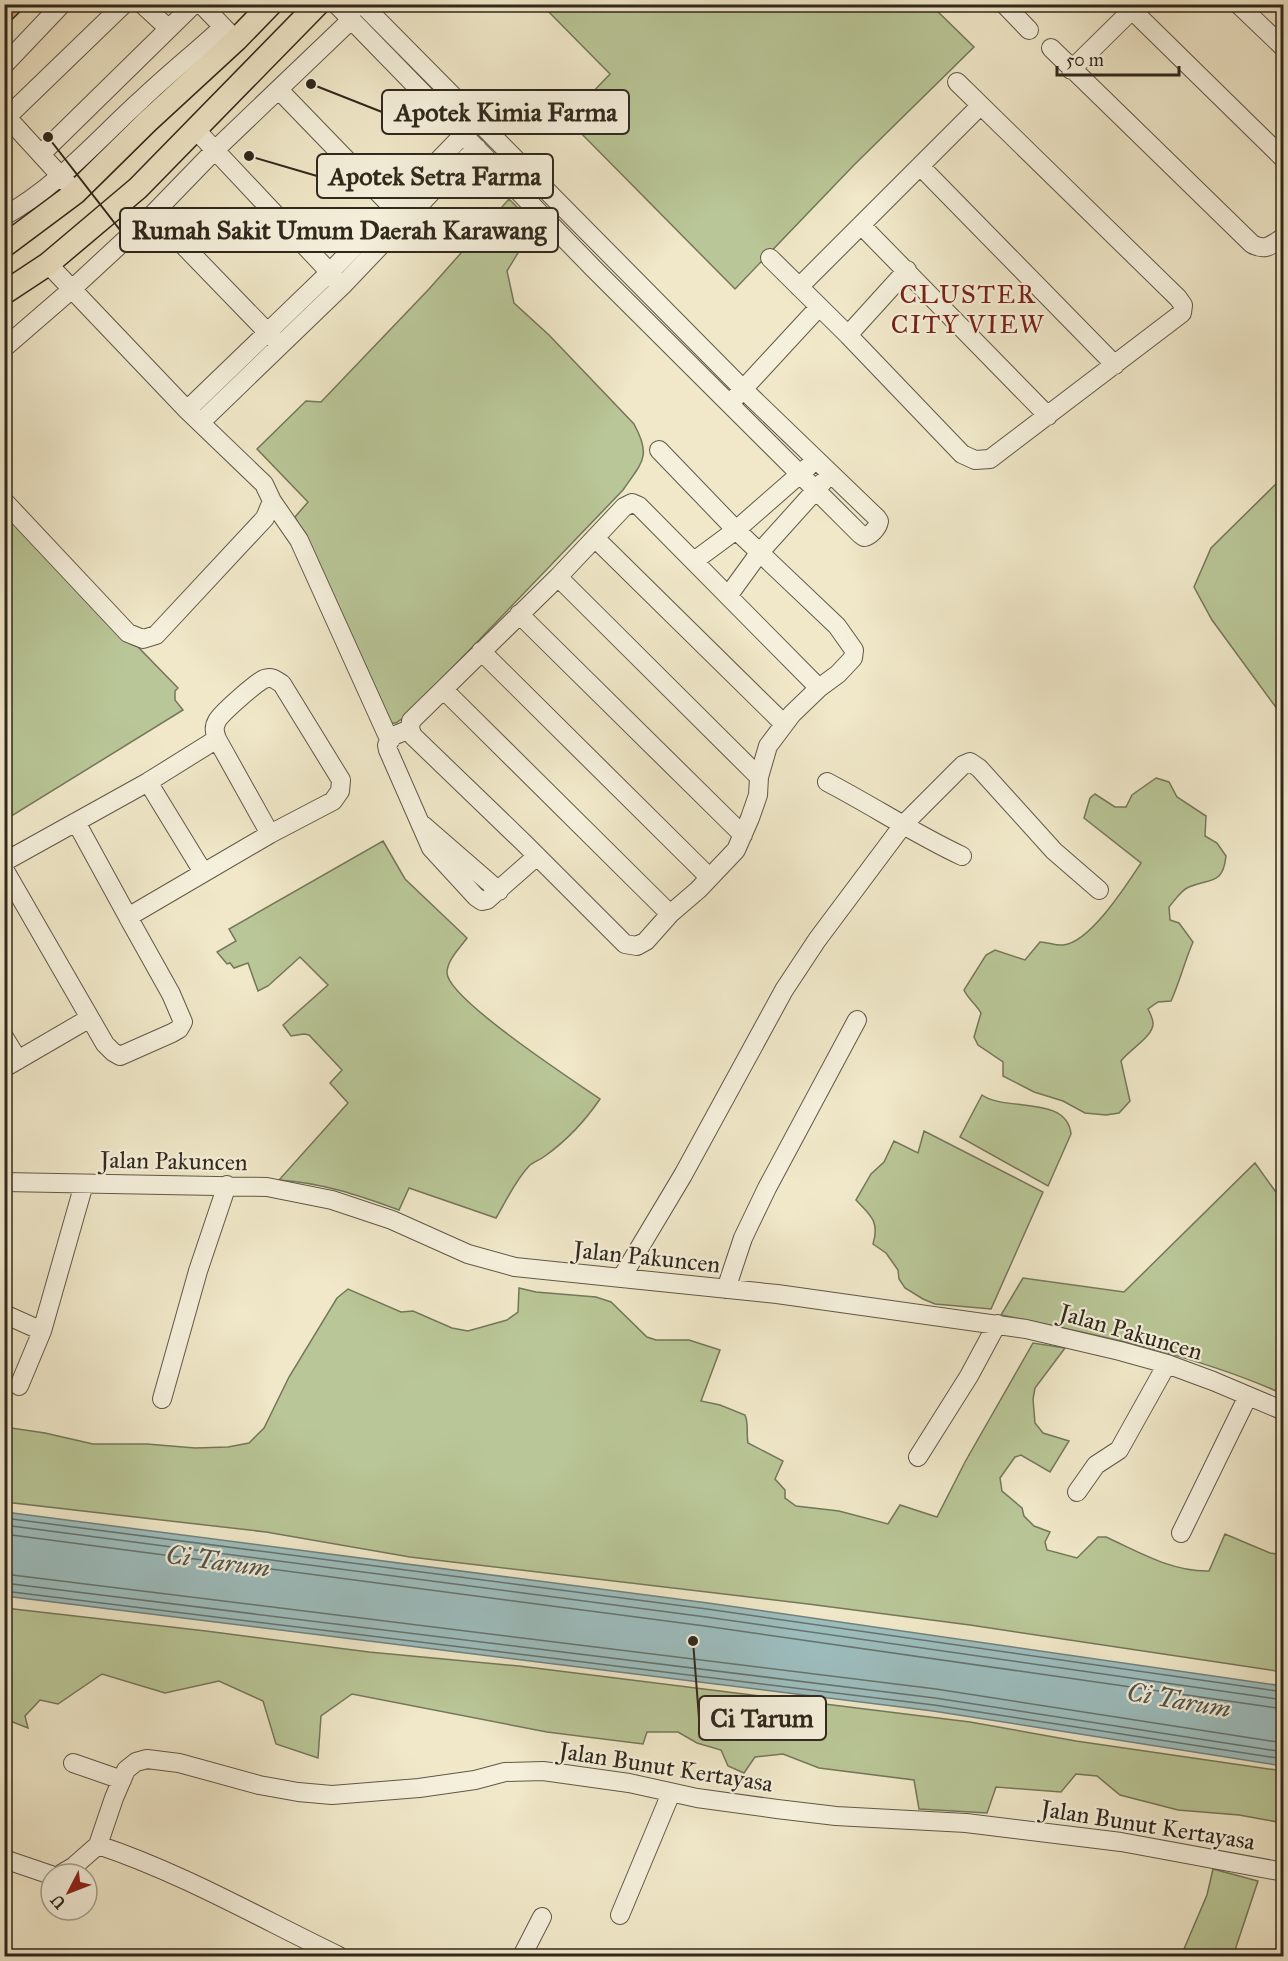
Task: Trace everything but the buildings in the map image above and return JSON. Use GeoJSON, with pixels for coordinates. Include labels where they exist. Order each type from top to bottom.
{"type":"FeatureCollection","features":[{"type":"Feature","properties":{"kind":"main road"},"geometry":{"type":"LineString","coordinates":[[48,264],[14,240],[68,184],[147,122],[218,22],[271,4]]}},
{"type":"Feature","properties":{"kind":"main road"},"geometry":{"type":"LineString","coordinates":[[4,293],[48,264],[138,188],[318,4]]}},
{"type":"Feature","properties":{"kind":"street"},"geometry":{"type":"LineString","coordinates":[[4,65],[62,4]]}},
{"type":"Feature","properties":{"kind":"street"},"geometry":{"type":"LineString","coordinates":[[4,216],[68,184],[6,116],[124,4]]}},
{"type":"Feature","properties":{"kind":"street"},"geometry":{"type":"LineString","coordinates":[[142,4],[168,28]]}},
{"type":"Feature","properties":{"kind":"street"},"geometry":{"type":"LineString","coordinates":[[41,154],[194,4]]}},
{"type":"Feature","properties":{"kind":"street"},"geometry":{"type":"LineString","coordinates":[[336,4],[357,11],[879,521],[879,525],[868,536],[864,537],[815,489],[464,135],[357,11]]}},
{"type":"Feature","properties":{"kind":"street"},"geometry":{"type":"LineString","coordinates":[[1238,4],[1284,48]]}},
{"type":"Feature","properties":{"kind":"street"},"geometry":{"type":"LineString","coordinates":[[1009,6],[1029,30]]}},
{"type":"Feature","properties":{"kind":"street"},"geometry":{"type":"LineString","coordinates":[[1071,70],[1135,8],[1284,159]]}},
{"type":"Feature","properties":{"kind":"street"},"geometry":{"type":"LineString","coordinates":[[4,348],[153,214],[357,11]]}},
{"type":"Feature","properties":{"kind":"street"},"geometry":{"type":"LineString","coordinates":[[1051,48],[1252,244],[1260,249],[1267,248],[1284,237]]}},
{"type":"Feature","properties":{"kind":"street"},"geometry":{"type":"LineString","coordinates":[[770,258],[848,335],[962,454],[975,460],[990,459],[1182,313],[1183,305],[1178,298],[957,82]]}},
{"type":"Feature","properties":{"kind":"street"},"geometry":{"type":"LineString","coordinates":[[279,90],[399,214]]}},
{"type":"Feature","properties":{"kind":"street"},"geometry":{"type":"LineString","coordinates":[[799,286],[980,106]]}},
{"type":"Feature","properties":{"kind":"street"},"geometry":{"type":"LineString","coordinates":[[196,130],[329,273],[343,285]]}},
{"type":"Feature","properties":{"kind":"street"},"geometry":{"type":"LineString","coordinates":[[273,339],[343,285],[464,135]]}},
{"type":"Feature","properties":{"kind":"street"},"geometry":{"type":"LineString","coordinates":[[194,416],[273,339],[329,273],[477,148]]}},
{"type":"Feature","properties":{"kind":"street"},"geometry":{"type":"LineString","coordinates":[[920,166],[1115,365]]}},
{"type":"Feature","properties":{"kind":"street"},"geometry":{"type":"LineString","coordinates":[[153,214],[273,339]]}},
{"type":"Feature","properties":{"kind":"street"},"geometry":{"type":"LineString","coordinates":[[861,225],[1048,416]]}},
{"type":"Feature","properties":{"kind":"street"},"geometry":{"type":"LineString","coordinates":[[48,264],[194,416],[264,484],[272,501],[299,540],[389,739]]}},
{"type":"Feature","properties":{"kind":"street"},"geometry":{"type":"LineString","coordinates":[[848,335],[907,270]]}},
{"type":"Feature","properties":{"kind":"street"},"geometry":{"type":"LineString","coordinates":[[730,404],[819,307]]}},
{"type":"Feature","properties":{"kind":"street"},"geometry":{"type":"LineString","coordinates":[[659,450],[736,530],[837,626],[854,650],[853,658],[783,723],[768,746],[759,777],[758,795],[735,850],[646,941],[637,946],[625,944],[413,736],[410,729],[411,721],[558,577],[624,507],[632,503],[639,506],[819,688]]}},
{"type":"Feature","properties":{"kind":"street"},"geometry":{"type":"LineString","coordinates":[[694,561],[736,530],[816,460]]}},
{"type":"Feature","properties":{"kind":"street"},"geometry":{"type":"LineString","coordinates":[[728,596],[760,552],[815,489],[831,475]]}},
{"type":"Feature","properties":{"kind":"street"},"geometry":{"type":"LineString","coordinates":[[4,501],[128,633],[143,639],[156,635],[265,518],[272,501]]}},
{"type":"Feature","properties":{"kind":"street"},"geometry":{"type":"LineString","coordinates":[[595,538],[783,723]]}},
{"type":"Feature","properties":{"kind":"street"},"geometry":{"type":"LineString","coordinates":[[558,577],[759,777]]}},
{"type":"Feature","properties":{"kind":"street"},"geometry":{"type":"LineString","coordinates":[[519,614],[743,835]]}},
{"type":"Feature","properties":{"kind":"street"},"geometry":{"type":"LineString","coordinates":[[481,651],[709,877]]}},
{"type":"Feature","properties":{"kind":"street"},"geometry":{"type":"LineString","coordinates":[[128,917],[270,834],[333,801],[340,791],[341,780],[282,684],[274,678],[264,679],[240,697],[217,719],[214,729],[217,739],[270,834]]}},
{"type":"Feature","properties":{"kind":"street"},"geometry":{"type":"LineString","coordinates":[[444,690],[670,914]]}},
{"type":"Feature","properties":{"kind":"street"},"geometry":{"type":"LineString","coordinates":[[410,729],[389,739],[388,750],[431,848],[476,897],[482,901],[487,900],[537,856]]}},
{"type":"Feature","properties":{"kind":"street"},"geometry":{"type":"LineString","coordinates":[[4,862],[148,782],[217,739]]}},
{"type":"Feature","properties":{"kind":"street"},"geometry":{"type":"LineString","coordinates":[[622,1276],[683,1175],[784,990],[817,940],[903,825],[963,765],[970,762],[979,768],[1054,851],[1099,890]]}},
{"type":"Feature","properties":{"kind":"street"},"geometry":{"type":"LineString","coordinates":[[148,782],[203,872]]}},
{"type":"Feature","properties":{"kind":"street"},"geometry":{"type":"LineString","coordinates":[[827,782],[926,839],[962,856]]}},
{"type":"Feature","properties":{"kind":"street"},"geometry":{"type":"LineString","coordinates":[[4,869],[105,1044],[112,1052],[120,1056],[172,1034],[183,1022],[171,994],[76,822]]}},
{"type":"Feature","properties":{"kind":"street"},"geometry":{"type":"LineString","coordinates":[[4,1037],[11,1064],[90,1018]]}},
{"type":"Feature","properties":{"kind":"street"},"geometry":{"type":"LineString","coordinates":[[726,1289],[743,1238],[767,1188],[857,1020]]}},
{"type":"Feature","properties":{"kind":"street","name":"Jalan Pakuncen"},"geometry":{"type":"LineString","coordinates":[[4,1182],[267,1186],[332,1200],[392,1220],[468,1254],[515,1267],[622,1276],[777,1294],[1026,1329],[1167,1364],[1284,1411]]}},
{"type":"Feature","properties":{"kind":"street"},"geometry":{"type":"LineString","coordinates":[[19,1386],[42,1331],[84,1184]]}},
{"type":"Feature","properties":{"kind":"street"},"geometry":{"type":"LineString","coordinates":[[162,1399],[201,1262],[227,1185]]}},
{"type":"Feature","properties":{"kind":"street"},"geometry":{"type":"LineString","coordinates":[[4,1314],[42,1331]]}},
{"type":"Feature","properties":{"kind":"street"},"geometry":{"type":"LineString","coordinates":[[918,1457],[969,1376],[997,1324]]}},
{"type":"Feature","properties":{"kind":"street"},"geometry":{"type":"LineString","coordinates":[[1077,1492],[1096,1465],[1119,1450],[1167,1364]]}},
{"type":"Feature","properties":{"kind":"street"},"geometry":{"type":"LineString","coordinates":[[1180,1533],[1248,1396]]}},
{"type":"Feature","properties":{"kind":"street","name":"Jalan Bunut Kertayasa"},"geometry":{"type":"LineString","coordinates":[[98,1845],[126,1770],[136,1762],[147,1759],[178,1763],[259,1785],[332,1795],[419,1788],[522,1771],[563,1773],[629,1783],[671,1793],[836,1816],[966,1823],[1121,1842],[1284,1872]]}},
{"type":"Feature","properties":{"kind":"street"},"geometry":{"type":"LineString","coordinates":[[73,1762],[122,1780]]}},
{"type":"Feature","properties":{"kind":"street"},"geometry":{"type":"LineString","coordinates":[[620,1915],[671,1793]]}},
{"type":"Feature","properties":{"kind":"street"},"geometry":{"type":"LineString","coordinates":[[79,1862],[98,1845],[133,1857],[339,1956]]}},
{"type":"Feature","properties":{"kind":"street"},"geometry":{"type":"LineString","coordinates":[[4,1859],[39,1871]]}},
{"type":"Feature","properties":{"kind":"street"},"geometry":{"type":"LineString","coordinates":[[522,1956],[542,1917]]}},
{"type":"Feature","properties":{"kind":"green space"},"geometry":{"type":"Polygon","coordinates":[[[542,5],[931,5],[974,47],[854,165],[735,289],[567,119],[610,74],[542,5]]]}},
{"type":"Feature","properties":{"kind":"green space"},"geometry":{"type":"Polygon","coordinates":[[[509,199],[535,225],[507,271],[514,303],[549,335],[634,424],[643,444],[642,459],[640,466],[623,490],[407,715],[396,723],[390,723],[295,517],[308,502],[257,449],[306,401],[321,402],[429,289],[509,199]]]}},
{"type":"Feature","properties":{"kind":"green space"},"geometry":{"type":"Polygon","coordinates":[[[1283,477],[1283,717],[1212,620],[1194,587],[1211,548],[1283,477]]]}},
{"type":"Feature","properties":{"kind":"green space"},"geometry":{"type":"Polygon","coordinates":[[[5,510],[131,644],[138,647],[178,688],[175,691],[175,700],[183,710],[5,820],[5,510]]]}},
{"type":"Feature","properties":{"kind":"green space"},"geometry":{"type":"Polygon","coordinates":[[[1156,778],[1169,782],[1177,797],[1206,816],[1205,836],[1217,843],[1226,856],[1219,876],[1186,888],[1169,907],[1170,920],[1179,923],[1193,942],[1171,1001],[1158,1002],[1148,1009],[1153,1023],[1150,1033],[1121,1061],[1130,1101],[1119,1113],[1106,1115],[1085,1113],[1063,1101],[1034,1092],[1003,1076],[1003,1062],[978,1045],[974,1037],[981,1013],[964,990],[986,955],[995,950],[1025,960],[1040,942],[1063,945],[1074,942],[1096,924],[1141,863],[1084,818],[1090,798],[1095,794],[1115,807],[1126,807],[1132,795],[1156,778]]]}},
{"type":"Feature","properties":{"kind":"green space"},"geometry":{"type":"Polygon","coordinates":[[[383,841],[405,879],[467,938],[451,959],[448,968],[447,973],[453,985],[489,1020],[600,1099],[568,1137],[529,1166],[496,1218],[409,1188],[399,1210],[340,1190],[279,1180],[348,1103],[330,1083],[342,1070],[309,1035],[291,1036],[283,1025],[328,985],[300,957],[268,986],[258,991],[248,963],[234,968],[230,963],[227,964],[217,952],[236,941],[229,929],[383,841]]]}},
{"type":"Feature","properties":{"kind":"green space"},"geometry":{"type":"Polygon","coordinates":[[[982,1095],[1005,1103],[1047,1109],[1059,1114],[1067,1122],[1071,1134],[1048,1186],[960,1137],[982,1095]]]}},
{"type":"Feature","properties":{"kind":"green space"},"geometry":{"type":"Polygon","coordinates":[[[924,1131],[1043,1192],[991,1309],[935,1304],[905,1288],[899,1279],[898,1270],[886,1253],[873,1244],[874,1224],[869,1214],[856,1200],[871,1174],[884,1162],[894,1141],[918,1153],[924,1131]]]}},
{"type":"Feature","properties":{"kind":"green space"},"geometry":{"type":"Polygon","coordinates":[[[1255,1163],[1283,1202],[1283,1394],[1215,1368],[1145,1347],[1001,1315],[1023,1278],[1124,1292],[1255,1163]]]}},
{"type":"Feature","properties":{"kind":"green space"},"geometry":{"type":"Polygon","coordinates":[[[519,1288],[536,1292],[596,1297],[611,1302],[647,1337],[656,1340],[689,1340],[720,1350],[701,1401],[720,1405],[745,1415],[748,1443],[783,1461],[775,1479],[785,1490],[785,1498],[796,1506],[839,1511],[888,1524],[900,1505],[937,1517],[965,1462],[1033,1343],[1065,1348],[1035,1388],[1033,1399],[1035,1423],[1043,1433],[1069,1441],[1050,1472],[1021,1455],[1015,1457],[1000,1478],[1002,1491],[1022,1508],[1024,1516],[1034,1526],[1050,1532],[1045,1542],[1047,1550],[1077,1558],[1098,1537],[1106,1537],[1169,1565],[1209,1571],[1225,1534],[1270,1553],[1283,1555],[1283,1672],[970,1625],[410,1557],[266,1532],[5,1502],[5,1427],[93,1444],[147,1444],[195,1448],[228,1447],[249,1443],[264,1428],[289,1377],[337,1298],[348,1289],[401,1312],[413,1311],[452,1328],[468,1331],[507,1320],[518,1312],[519,1288]]]}},
{"type":"Feature","properties":{"kind":"green space"},"geometry":{"type":"Polygon","coordinates":[[[5,1608],[369,1652],[519,1666],[970,1722],[1076,1741],[1283,1771],[1283,1823],[1239,1815],[1178,1810],[1120,1795],[1097,1776],[1076,1774],[1061,1792],[996,1787],[987,1813],[919,1809],[914,1780],[819,1768],[783,1754],[755,1757],[744,1773],[728,1766],[721,1750],[697,1743],[678,1732],[647,1732],[643,1744],[547,1732],[352,1694],[321,1716],[318,1758],[276,1744],[263,1701],[219,1681],[165,1693],[102,1674],[58,1704],[40,1700],[25,1716],[28,1728],[5,1719],[5,1708],[9,1706],[6,1681],[4,1681],[5,1608]]]}},
{"type":"Feature","properties":{"kind":"green space"},"geometry":{"type":"Polygon","coordinates":[[[1213,1869],[1258,1881],[1233,1956],[1181,1956],[1207,1895],[1213,1869]]]}},
{"type":"Feature","properties":{"kind":"water"},"geometry":{"type":"Polygon","coordinates":[[[5,1512],[708,1603],[1283,1686],[1283,1766],[933,1711],[5,1596],[5,1512]]]}},
{"type":"Feature","properties":{"kind":"place","name":"Apotek Kimia Farma"},"geometry":{"type":"Point","coordinates":[311,84]}},
{"type":"Feature","properties":{"kind":"place","name":"Rumah Sakit Umum Daerah Karawang"},"geometry":{"type":"Point","coordinates":[48,137]}},
{"type":"Feature","properties":{"kind":"place","name":"Apotek Setra Farma"},"geometry":{"type":"Point","coordinates":[249,156]}},
{"type":"Feature","properties":{"kind":"place","name":"Ci Tarum"},"geometry":{"type":"Point","coordinates":[693,1641]}},
{"type":"Feature","properties":{"kind":"district","name":"CLUSTER CITY VIEW"},"geometry":{"type":"Point","coordinates":[968,309]}}]}
